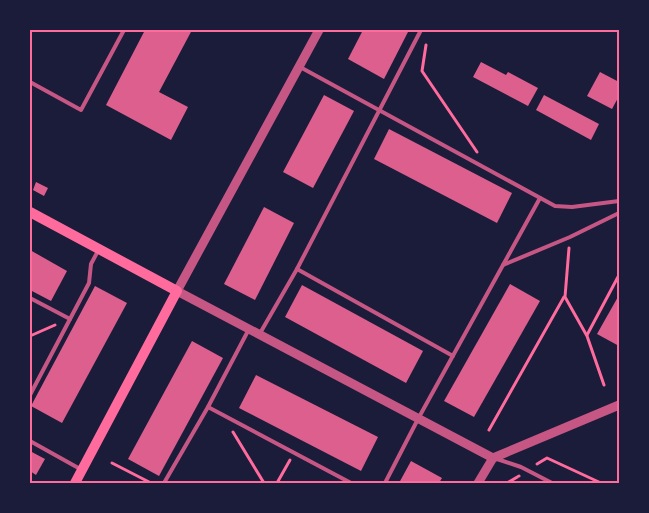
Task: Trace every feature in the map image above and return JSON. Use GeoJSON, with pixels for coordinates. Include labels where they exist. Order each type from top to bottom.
{"type":"FeatureCollection","features":[{"type":"Feature","properties":{"kind":"main road"},"geometry":{"type":"LineString","coordinates":[[30,212],[177,291],[75,483]]}},
{"type":"Feature","properties":{"kind":"street"},"geometry":{"type":"LineString","coordinates":[[319,30],[177,291],[493,458]]}},
{"type":"Feature","properties":{"kind":"street"},"geometry":{"type":"LineString","coordinates":[[478,483],[493,458],[619,405]]}},
{"type":"Feature","properties":{"kind":"lane"},"geometry":{"type":"LineString","coordinates":[[30,82],[81,110],[124,30]]}},
{"type":"Feature","properties":{"kind":"lane"},"geometry":{"type":"LineString","coordinates":[[260,335],[297,269],[421,30]]}},
{"type":"Feature","properties":{"kind":"lane"},"geometry":{"type":"LineString","coordinates":[[299,66],[555,206],[572,207],[619,201]]}},
{"type":"Feature","properties":{"kind":"lane"},"geometry":{"type":"LineString","coordinates":[[385,483],[418,419],[540,198]]}},
{"type":"Feature","properties":{"kind":"lane"},"geometry":{"type":"LineString","coordinates":[[503,265],[570,237],[619,213]]}},
{"type":"Feature","properties":{"kind":"lane"},"geometry":{"type":"LineString","coordinates":[[30,395],[89,283],[92,264],[99,249]]}},
{"type":"Feature","properties":{"kind":"lane"},"geometry":{"type":"LineString","coordinates":[[297,269],[453,356]]}},
{"type":"Feature","properties":{"kind":"lane"},"geometry":{"type":"LineString","coordinates":[[30,298],[70,319]]}},
{"type":"Feature","properties":{"kind":"lane"},"geometry":{"type":"LineString","coordinates":[[164,483],[250,329]]}},
{"type":"Feature","properties":{"kind":"lane"},"geometry":{"type":"LineString","coordinates":[[208,407],[351,483]]}},
{"type":"Feature","properties":{"kind":"lane"},"geometry":{"type":"LineString","coordinates":[[30,441],[82,470]]}},
{"type":"Feature","properties":{"kind":"lane"},"geometry":{"type":"LineString","coordinates":[[493,458],[521,468],[552,483]]}},
{"type":"Feature","properties":{"kind":"path"},"geometry":{"type":"LineString","coordinates":[[427,38],[422,71],[490,170]]}},
{"type":"Feature","properties":{"kind":"path"},"geometry":{"type":"LineString","coordinates":[[489,430],[565,297],[570,237]]}},
{"type":"Feature","properties":{"kind":"path"},"geometry":{"type":"LineString","coordinates":[[587,336],[619,276]]}},
{"type":"Feature","properties":{"kind":"path"},"geometry":{"type":"LineString","coordinates":[[565,297],[587,336],[604,386]]}},
{"type":"Feature","properties":{"kind":"path"},"geometry":{"type":"LineString","coordinates":[[30,336],[70,319]]}},
{"type":"Feature","properties":{"kind":"path"},"geometry":{"type":"LineString","coordinates":[[223,415],[264,483]]}},
{"type":"Feature","properties":{"kind":"path"},"geometry":{"type":"LineString","coordinates":[[277,483],[293,452]]}},
{"type":"Feature","properties":{"kind":"path"},"geometry":{"type":"LineString","coordinates":[[112,463],[151,483]]}},
{"type":"Feature","properties":{"kind":"building"},"geometry":{"type":"Polygon","coordinates":[[[145,30],[192,30],[159,92],[188,107],[171,140],[106,105],[145,30]]]}},
{"type":"Feature","properties":{"kind":"building"},"geometry":{"type":"Polygon","coordinates":[[[363,30],[409,30],[384,79],[348,59],[363,30]]]}},
{"type":"Feature","properties":{"kind":"building"},"geometry":{"type":"Polygon","coordinates":[[[481,62],[506,75],[508,72],[538,88],[528,106],[473,77],[481,62]]]}},
{"type":"Feature","properties":{"kind":"building"},"geometry":{"type":"Polygon","coordinates":[[[600,72],[619,82],[619,96],[612,109],[587,96],[600,72]]]}},
{"type":"Feature","properties":{"kind":"building"},"geometry":{"type":"Polygon","coordinates":[[[324,95],[354,111],[313,188],[283,172],[324,95]]]}},
{"type":"Feature","properties":{"kind":"building"},"geometry":{"type":"Polygon","coordinates":[[[544,95],[599,124],[591,140],[536,110],[544,95]]]}},
{"type":"Feature","properties":{"kind":"building"},"geometry":{"type":"Polygon","coordinates":[[[389,129],[512,193],[497,223],[374,159],[389,129]]]}},
{"type":"Feature","properties":{"kind":"building"},"geometry":{"type":"Polygon","coordinates":[[[36,182],[48,188],[44,196],[33,190],[36,182]]]}},
{"type":"Feature","properties":{"kind":"building"},"geometry":{"type":"Polygon","coordinates":[[[264,207],[294,223],[255,300],[224,284],[264,207]]]}},
{"type":"Feature","properties":{"kind":"building"},"geometry":{"type":"Polygon","coordinates":[[[30,250],[67,271],[51,301],[30,290],[30,250]]]}},
{"type":"Feature","properties":{"kind":"building"},"geometry":{"type":"Polygon","coordinates":[[[510,284],[540,301],[474,417],[444,401],[510,284]]]}},
{"type":"Feature","properties":{"kind":"building"},"geometry":{"type":"Polygon","coordinates":[[[302,285],[423,351],[406,383],[285,317],[302,285]]]}},
{"type":"Feature","properties":{"kind":"building"},"geometry":{"type":"Polygon","coordinates":[[[95,286],[127,303],[62,423],[31,406],[95,286]]]}},
{"type":"Feature","properties":{"kind":"building"},"geometry":{"type":"Polygon","coordinates":[[[619,295],[619,346],[597,334],[619,295]]]}},
{"type":"Feature","properties":{"kind":"building"},"geometry":{"type":"Polygon","coordinates":[[[192,341],[223,358],[159,476],[128,459],[192,341]]]}},
{"type":"Feature","properties":{"kind":"building"},"geometry":{"type":"Polygon","coordinates":[[[256,375],[378,437],[361,471],[239,408],[256,375]]]}},
{"type":"Feature","properties":{"kind":"building"},"geometry":{"type":"Polygon","coordinates":[[[30,451],[45,459],[36,475],[30,471],[30,451]]]}},
{"type":"Feature","properties":{"kind":"building"},"geometry":{"type":"Polygon","coordinates":[[[411,461],[442,478],[439,483],[399,483],[411,461]]]}}]}
